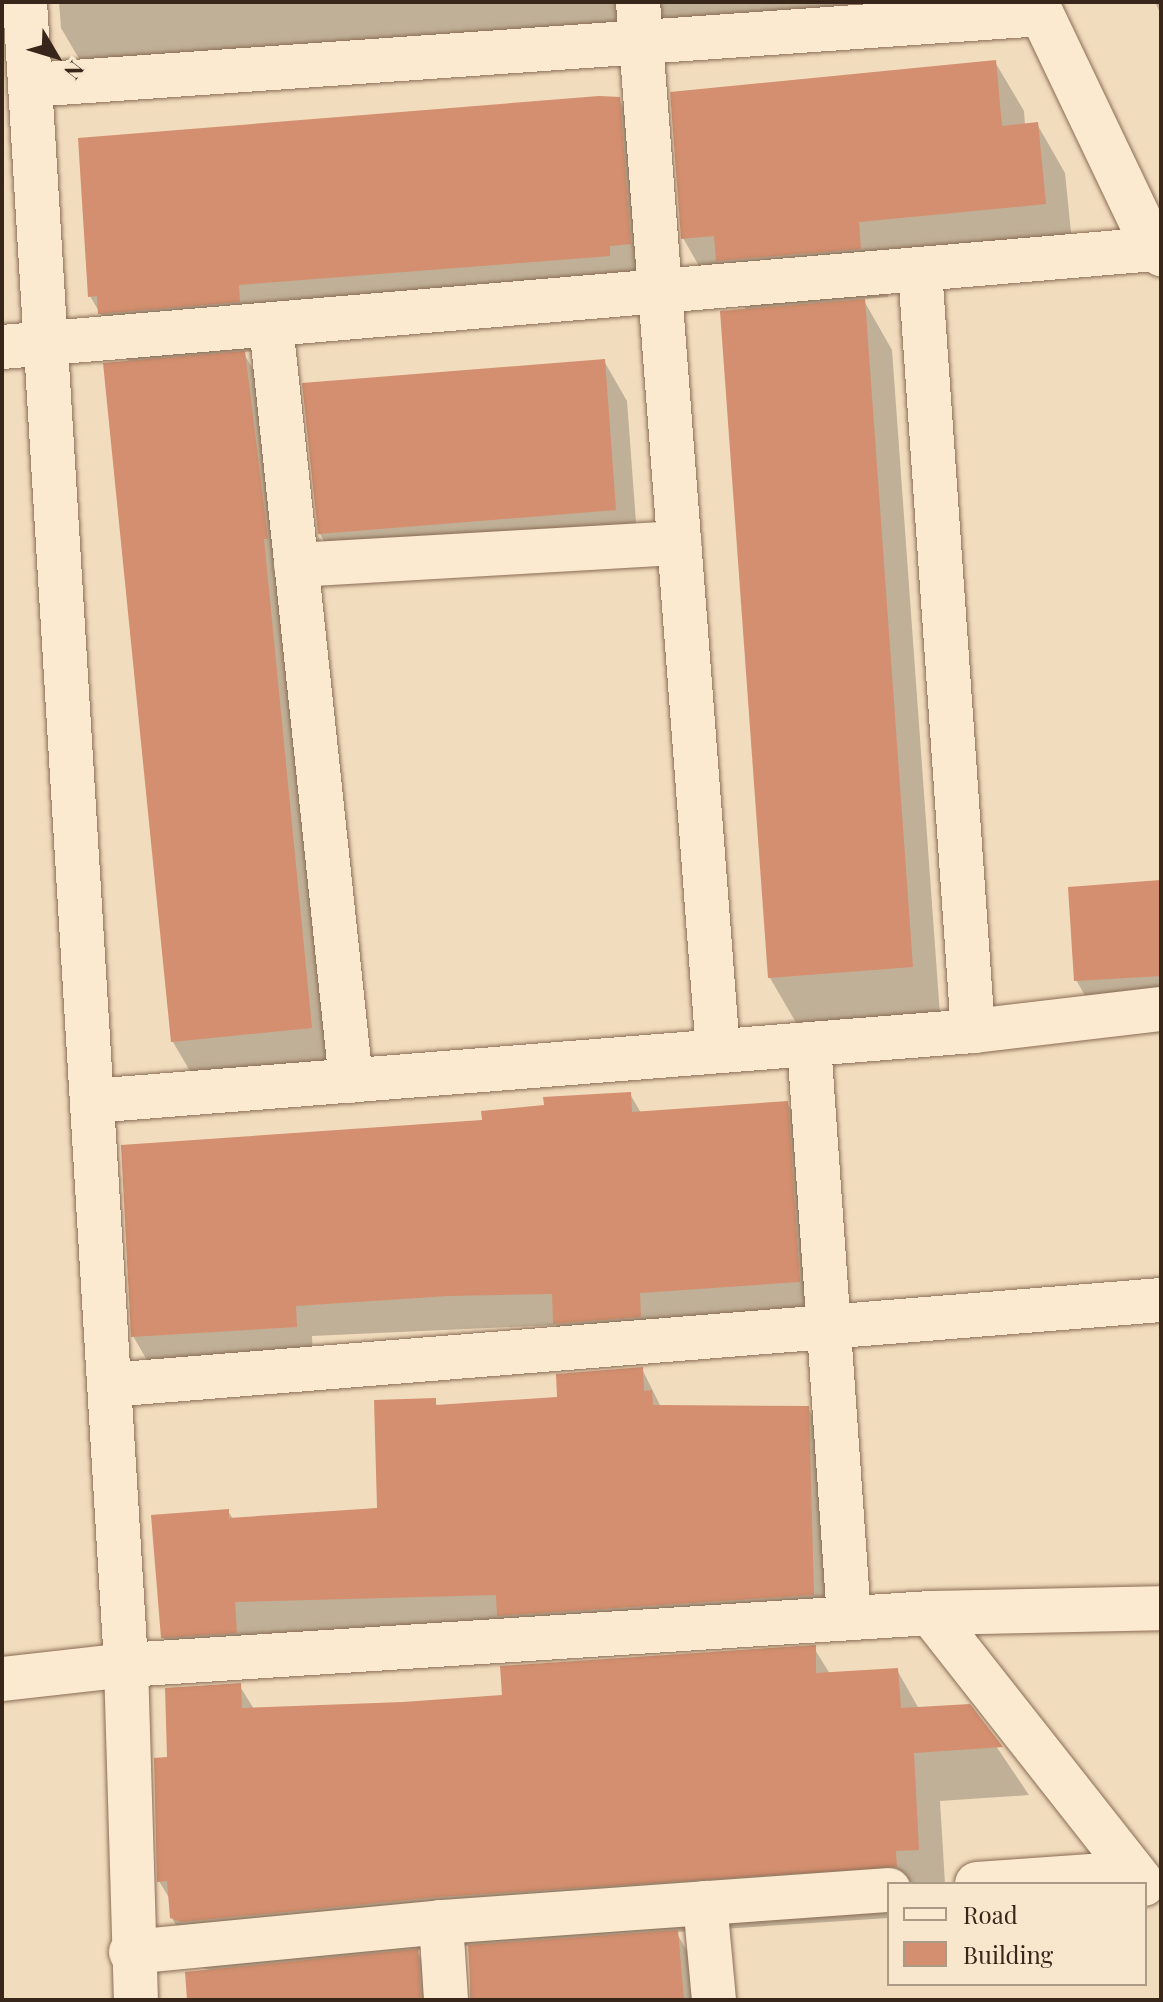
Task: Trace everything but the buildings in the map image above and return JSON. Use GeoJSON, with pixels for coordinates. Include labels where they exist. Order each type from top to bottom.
{"type":"FeatureCollection","features":[{"type":"Feature","properties":{"kind":"street"},"geometry":{"type":"LineString","coordinates":[[25,2],[126,1665],[131,1952],[136,2000]]}},
{"type":"Feature","properties":{"kind":"street"},"geometry":{"type":"LineString","coordinates":[[2,347],[1157,251],[1039,8],[640,22],[31,85]]}},
{"type":"Feature","properties":{"kind":"street"},"geometry":{"type":"LineString","coordinates":[[640,22],[718,1051]]}},
{"type":"Feature","properties":{"kind":"street"},"geometry":{"type":"LineString","coordinates":[[920,270],[973,1031]]}},
{"type":"Feature","properties":{"kind":"street"},"geometry":{"type":"LineString","coordinates":[[271,325],[351,1081]]}},
{"type":"Feature","properties":{"kind":"street"},"geometry":{"type":"LineString","coordinates":[[296,565],[679,543]]}},
{"type":"Feature","properties":{"kind":"street"},"geometry":{"type":"LineString","coordinates":[[92,1101],[973,1031],[1161,1009]]}},
{"type":"Feature","properties":{"kind":"street"},"geometry":{"type":"LineString","coordinates":[[809,1044],[849,1618]]}},
{"type":"Feature","properties":{"kind":"street"},"geometry":{"type":"LineString","coordinates":[[109,1385],[1161,1300]]}},
{"type":"Feature","properties":{"kind":"street"},"geometry":{"type":"LineString","coordinates":[[2,1679],[126,1665],[930,1613],[1161,1608]]}},
{"type":"Feature","properties":{"kind":"street"},"geometry":{"type":"LineString","coordinates":[[930,1613],[1141,1881]]}},
{"type":"Feature","properties":{"kind":"street"},"geometry":{"type":"LineString","coordinates":[[1086,1882],[1141,1881]]}},
{"type":"Feature","properties":{"kind":"street"},"geometry":{"type":"LineString","coordinates":[[1147,1889],[1161,1907]]}},
{"type":"Feature","properties":{"kind":"street"},"geometry":{"type":"LineString","coordinates":[[131,1952],[441,1922],[887,1890]]}},
{"type":"Feature","properties":{"kind":"street"},"geometry":{"type":"LineString","coordinates":[[705,1903],[714,2000]]}},
{"type":"Feature","properties":{"kind":"street"},"geometry":{"type":"LineString","coordinates":[[441,1922],[446,2000]]}}]}
